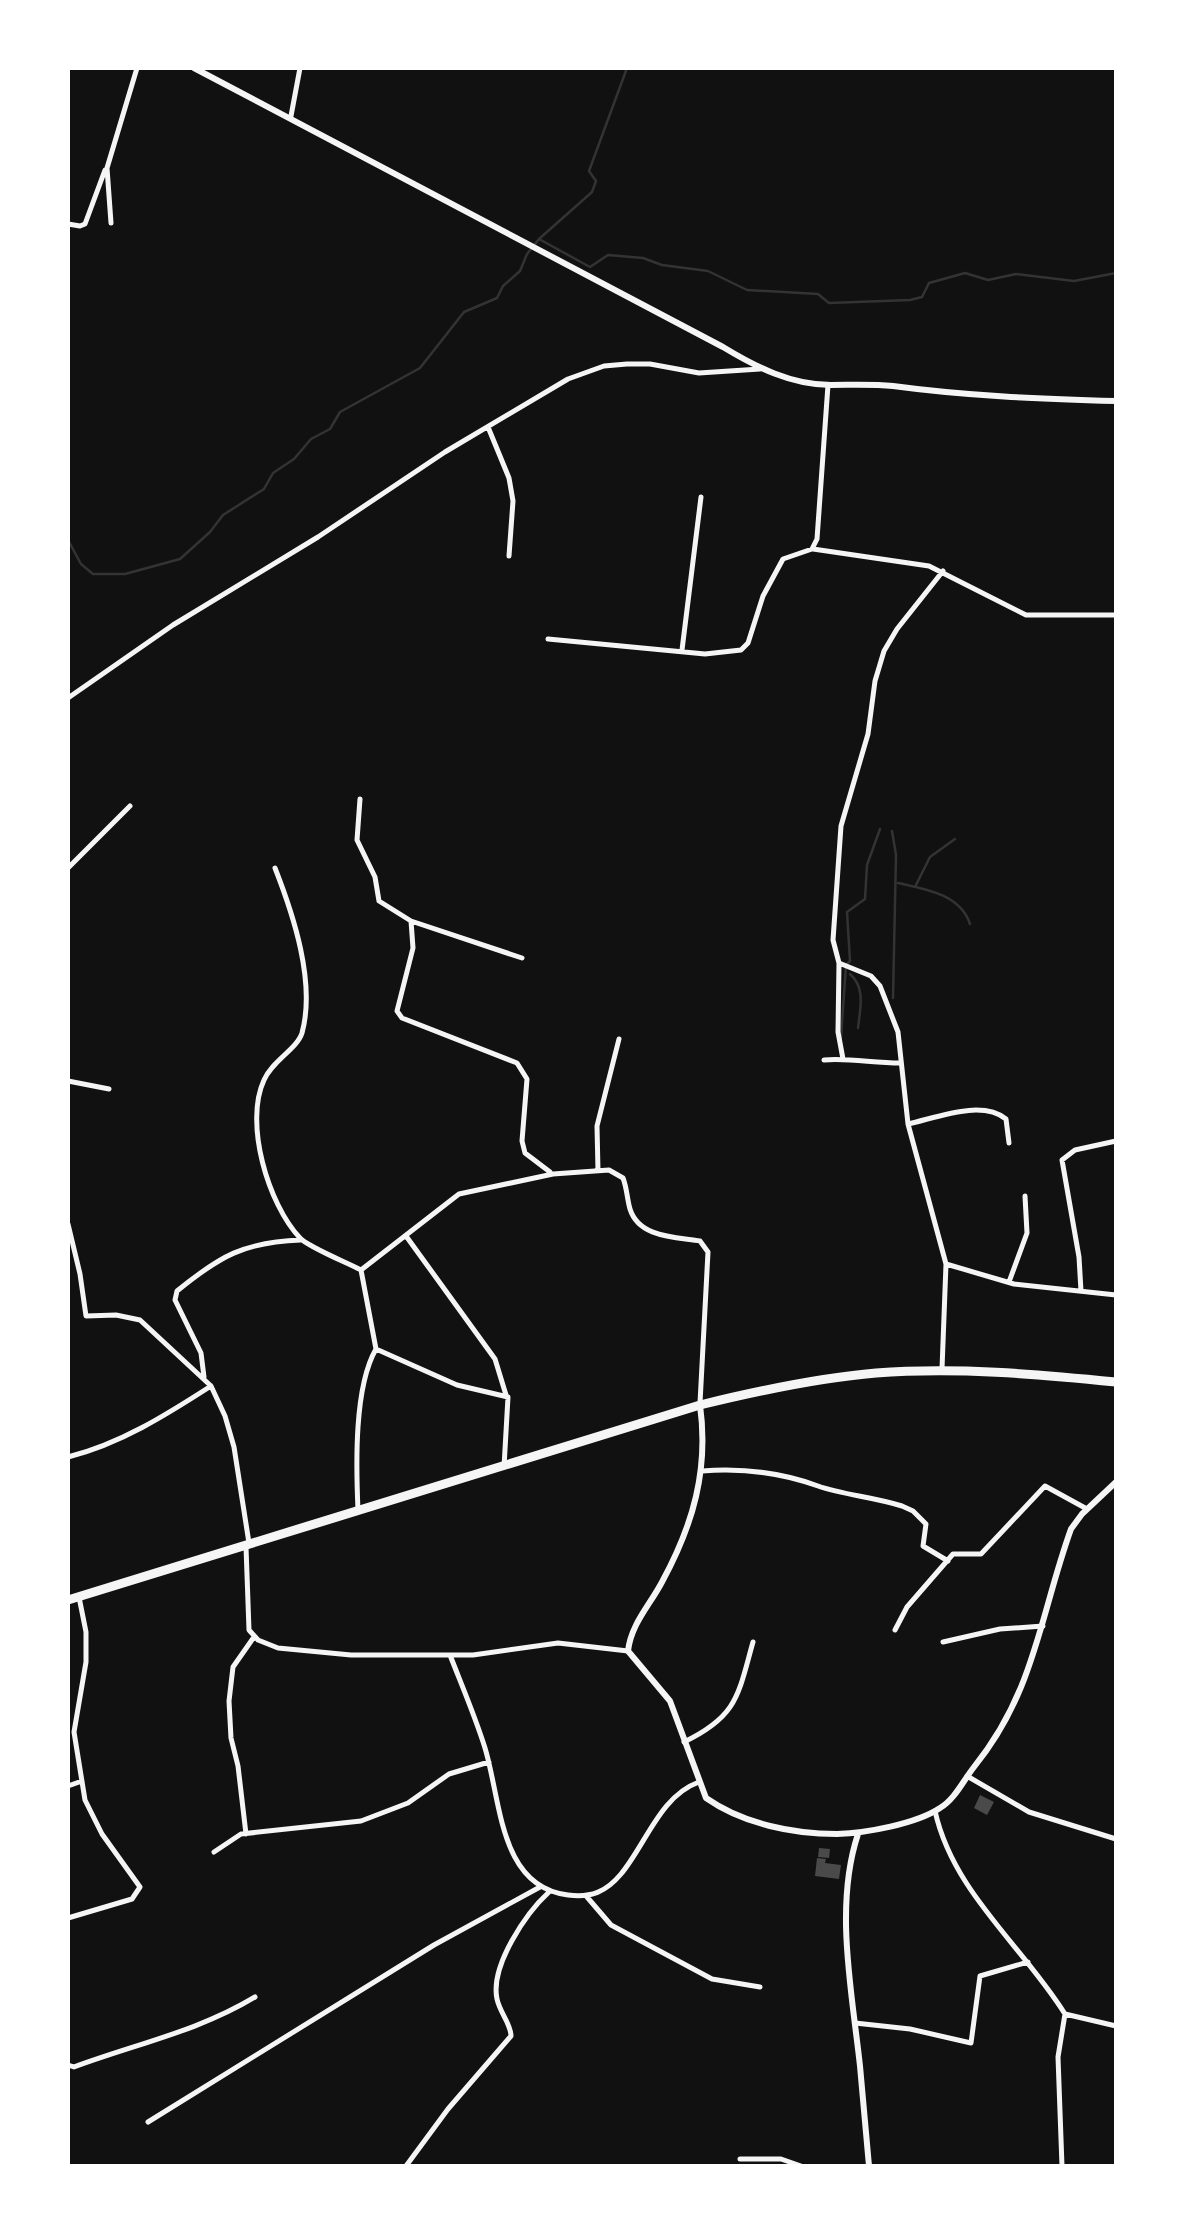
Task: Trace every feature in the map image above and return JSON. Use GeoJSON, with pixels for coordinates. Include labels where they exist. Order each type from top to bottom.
{"type":"FeatureCollection","features":[{"type":"Feature","properties":{"kind":"main road"},"geometry":{"type":"LineString","coordinates":[[68,1600],[700,1405],[751,1393],[855,1376],[942,1372],[1116,1382]]}},
{"type":"Feature","properties":{"kind":"street"},"geometry":{"type":"LineString","coordinates":[[111,223],[107,168],[137,68]]}},
{"type":"Feature","properties":{"kind":"street"},"geometry":{"type":"LineString","coordinates":[[194,68],[291,116],[760,369],[828,386],[864,384],[995,398],[1116,401]]}},
{"type":"Feature","properties":{"kind":"street"},"geometry":{"type":"LineString","coordinates":[[291,116],[300,68]]}},
{"type":"Feature","properties":{"kind":"street"},"geometry":{"type":"LineString","coordinates":[[68,224],[84,224],[101,174],[107,168]]}},
{"type":"Feature","properties":{"kind":"street"},"geometry":{"type":"LineString","coordinates":[[68,698],[174,626],[568,379],[604,366],[650,364],[700,373],[760,369]]}},
{"type":"Feature","properties":{"kind":"street"},"geometry":{"type":"LineString","coordinates":[[812,549],[817,539],[828,386]]}},
{"type":"Feature","properties":{"kind":"street"},"geometry":{"type":"LineString","coordinates":[[488,426],[509,478],[513,501],[508,556]]}},
{"type":"Feature","properties":{"kind":"street"},"geometry":{"type":"LineString","coordinates":[[682,650],[701,497]]}},
{"type":"Feature","properties":{"kind":"street"},"geometry":{"type":"LineString","coordinates":[[548,639],[705,654],[741,650],[748,643],[763,596],[783,559],[812,549],[929,566],[1026,615],[1116,615]]}},
{"type":"Feature","properties":{"kind":"street"},"geometry":{"type":"LineString","coordinates":[[843,1059],[838,1032],[842,992],[833,940],[841,826],[868,734],[875,681],[884,651],[944,571]]}},
{"type":"Feature","properties":{"kind":"street"},"geometry":{"type":"LineString","coordinates":[[360,799],[356,840],[375,877],[379,901],[411,922],[522,958]]}},
{"type":"Feature","properties":{"kind":"street"},"geometry":{"type":"LineString","coordinates":[[68,868],[130,806]]}},
{"type":"Feature","properties":{"kind":"street"},"geometry":{"type":"LineString","coordinates":[[275,868],[294,917],[304,974],[305,1012],[296,1044],[279,1057],[264,1078],[254,1130],[278,1202],[302,1240]]}},
{"type":"Feature","properties":{"kind":"street"},"geometry":{"type":"LineString","coordinates":[[411,922],[413,948],[398,1011],[402,1018],[524,1070],[525,1153],[553,1174]]}},
{"type":"Feature","properties":{"kind":"street"},"geometry":{"type":"LineString","coordinates":[[839,963],[870,976],[880,986],[898,1032],[908,1124],[946,1264],[942,1372]]}},
{"type":"Feature","properties":{"kind":"street"},"geometry":{"type":"LineString","coordinates":[[598,1170],[597,1126],[619,1039]]}},
{"type":"Feature","properties":{"kind":"street"},"geometry":{"type":"LineString","coordinates":[[824,1060],[901,1063]]}},
{"type":"Feature","properties":{"kind":"street"},"geometry":{"type":"LineString","coordinates":[[68,1081],[109,1089]]}},
{"type":"Feature","properties":{"kind":"street"},"geometry":{"type":"LineString","coordinates":[[908,1124],[993,1111],[1006,1118],[1009,1143]]}},
{"type":"Feature","properties":{"kind":"street"},"geometry":{"type":"LineString","coordinates":[[1081,1292],[1075,1229],[1062,1160],[1075,1150],[1116,1141]]}},
{"type":"Feature","properties":{"kind":"street"},"geometry":{"type":"LineString","coordinates":[[361,1270],[460,1194],[553,1174],[598,1170],[609,1170],[623,1178],[630,1210],[646,1229],[659,1235],[700,1240],[708,1252],[700,1405],[704,1434],[702,1471],[688,1529],[639,1619],[628,1651]]}},
{"type":"Feature","properties":{"kind":"street"},"geometry":{"type":"LineString","coordinates":[[1009,1282],[1026,1233],[1025,1196]]}},
{"type":"Feature","properties":{"kind":"street"},"geometry":{"type":"LineString","coordinates":[[68,1224],[86,1316],[116,1315],[140,1320],[204,1377],[225,1416],[234,1447],[248,1546],[249,1630],[254,1637],[278,1648],[320,1653],[450,1655],[558,1643],[628,1651],[664,1691],[698,1782],[710,1801],[756,1822],[804,1833],[858,1834],[935,1811],[950,1800],[1010,1716],[1043,1626],[1071,1528],[1116,1482]]}},
{"type":"Feature","properties":{"kind":"street"},"geometry":{"type":"LineString","coordinates":[[406,1236],[495,1359],[509,1400],[504,1467]]}},
{"type":"Feature","properties":{"kind":"street"},"geometry":{"type":"LineString","coordinates":[[204,1377],[201,1353],[175,1300],[177,1291],[216,1260],[278,1241],[302,1240],[361,1270]]}},
{"type":"Feature","properties":{"kind":"street"},"geometry":{"type":"LineString","coordinates":[[946,1264],[1009,1282],[1116,1295]]}},
{"type":"Feature","properties":{"kind":"street"},"geometry":{"type":"LineString","coordinates":[[358,1510],[361,1400],[366,1366],[376,1348],[361,1270]]}},
{"type":"Feature","properties":{"kind":"street"},"geometry":{"type":"LineString","coordinates":[[376,1348],[457,1385],[506,1394]]}},
{"type":"Feature","properties":{"kind":"street"},"geometry":{"type":"LineString","coordinates":[[68,1458],[154,1422],[211,1386]]}},
{"type":"Feature","properties":{"kind":"street"},"geometry":{"type":"LineString","coordinates":[[702,1471],[748,1469],[801,1478],[902,1506],[926,1524],[923,1546],[948,1561]]}},
{"type":"Feature","properties":{"kind":"street"},"geometry":{"type":"LineString","coordinates":[[894,1630],[907,1607],[948,1561],[958,1553],[981,1554],[1046,1486],[1087,1509]]}},
{"type":"Feature","properties":{"kind":"street"},"geometry":{"type":"LineString","coordinates":[[68,1918],[132,1899],[140,1891],[125,1862],[92,1818],[82,1781],[74,1732],[87,1655],[79,1596]]}},
{"type":"Feature","properties":{"kind":"street"},"geometry":{"type":"LineString","coordinates":[[942,1642],[1000,1629],[1043,1626]]}},
{"type":"Feature","properties":{"kind":"street"},"geometry":{"type":"LineString","coordinates":[[246,1834],[238,1766],[230,1738],[229,1701],[232,1668],[254,1637]]}},
{"type":"Feature","properties":{"kind":"street"},"geometry":{"type":"LineString","coordinates":[[684,1742],[710,1729],[731,1708],[753,1642]]}},
{"type":"Feature","properties":{"kind":"street"},"geometry":{"type":"LineString","coordinates":[[450,1655],[489,1762],[507,1842],[517,1861],[549,1892],[587,1897],[600,1892],[622,1874],[674,1798],[698,1782]]}},
{"type":"Feature","properties":{"kind":"street"},"geometry":{"type":"LineString","coordinates":[[214,1852],[233,1837],[246,1834],[361,1821],[408,1803],[449,1774],[489,1762]]}},
{"type":"Feature","properties":{"kind":"street"},"geometry":{"type":"LineString","coordinates":[[967,1776],[1029,1812],[1116,1839]]}},
{"type":"Feature","properties":{"kind":"street"},"geometry":{"type":"LineString","coordinates":[[68,1786],[82,1781]]}},
{"type":"Feature","properties":{"kind":"street"},"geometry":{"type":"LineString","coordinates":[[935,1811],[946,1851],[964,1880],[1065,2014],[1116,2026]]}},
{"type":"Feature","properties":{"kind":"street"},"geometry":{"type":"LineString","coordinates":[[858,1834],[850,1868],[848,1909],[869,2166]]}},
{"type":"Feature","properties":{"kind":"street"},"geometry":{"type":"LineString","coordinates":[[148,2122],[434,1945],[540,1887]]}},
{"type":"Feature","properties":{"kind":"street"},"geometry":{"type":"LineString","coordinates":[[406,2166],[448,2109],[512,2036],[496,1987],[520,1926],[549,1892]]}},
{"type":"Feature","properties":{"kind":"street"},"geometry":{"type":"LineString","coordinates":[[587,1897],[611,1925],[712,1979],[760,1987]]}},
{"type":"Feature","properties":{"kind":"street"},"geometry":{"type":"LineString","coordinates":[[855,2023],[910,2029],[971,2044],[980,1976],[1029,1962]]}},
{"type":"Feature","properties":{"kind":"street"},"geometry":{"type":"LineString","coordinates":[[68,2065],[190,2030],[255,1997]]}},
{"type":"Feature","properties":{"kind":"street"},"geometry":{"type":"LineString","coordinates":[[1062,2166],[1058,2057],[1065,2014]]}},
{"type":"Feature","properties":{"kind":"street"},"geometry":{"type":"LineString","coordinates":[[740,2159],[781,2160],[801,2166]]}},
{"type":"Feature","properties":{"kind":"building"},"geometry":{"type":"Polygon","coordinates":[[[980,1795],[994,1802],[987,1815],[974,1808],[980,1795]]]}},
{"type":"Feature","properties":{"kind":"building"},"geometry":{"type":"Polygon","coordinates":[[[819,1848],[830,1849],[829,1858],[818,1857],[819,1848]]]}},
{"type":"Feature","properties":{"kind":"building"},"geometry":{"type":"Polygon","coordinates":[[[817,1858],[841,1865],[839,1879],[815,1876],[817,1858]]]}},
{"type":"Feature","properties":{"kind":"waterway"},"geometry":{"type":"LineString","coordinates":[[68,540],[81,564],[93,574],[125,574],[180,559],[223,515],[264,489],[273,473],[294,459],[311,439],[330,429],[340,412],[420,368],[464,312],[497,298],[503,286],[520,271],[539,239],[592,192],[596,181],[589,171],[627,68]]}},
{"type":"Feature","properties":{"kind":"waterway"},"geometry":{"type":"LineString","coordinates":[[539,239],[590,267],[608,255],[643,258],[662,265],[708,271],[747,290],[818,294],[829,303],[910,300],[922,297],[929,283],[965,273],[988,280],[1016,274],[1074,281],[1116,273]]}},
{"type":"Feature","properties":{"kind":"waterway"},"geometry":{"type":"LineString","coordinates":[[841,1038],[846,965],[850,961],[847,912],[865,899],[867,865],[880,829]]}},
{"type":"Feature","properties":{"kind":"waterway"},"geometry":{"type":"LineString","coordinates":[[892,831],[896,855],[893,998]]}},
{"type":"Feature","properties":{"kind":"waterway"},"geometry":{"type":"LineString","coordinates":[[916,885],[930,857],[955,839]]}},
{"type":"Feature","properties":{"kind":"waterway"},"geometry":{"type":"LineString","coordinates":[[898,883],[950,899],[970,924]]}},
{"type":"Feature","properties":{"kind":"waterway"},"geometry":{"type":"LineString","coordinates":[[850,974],[860,992],[858,1028]]}}]}
